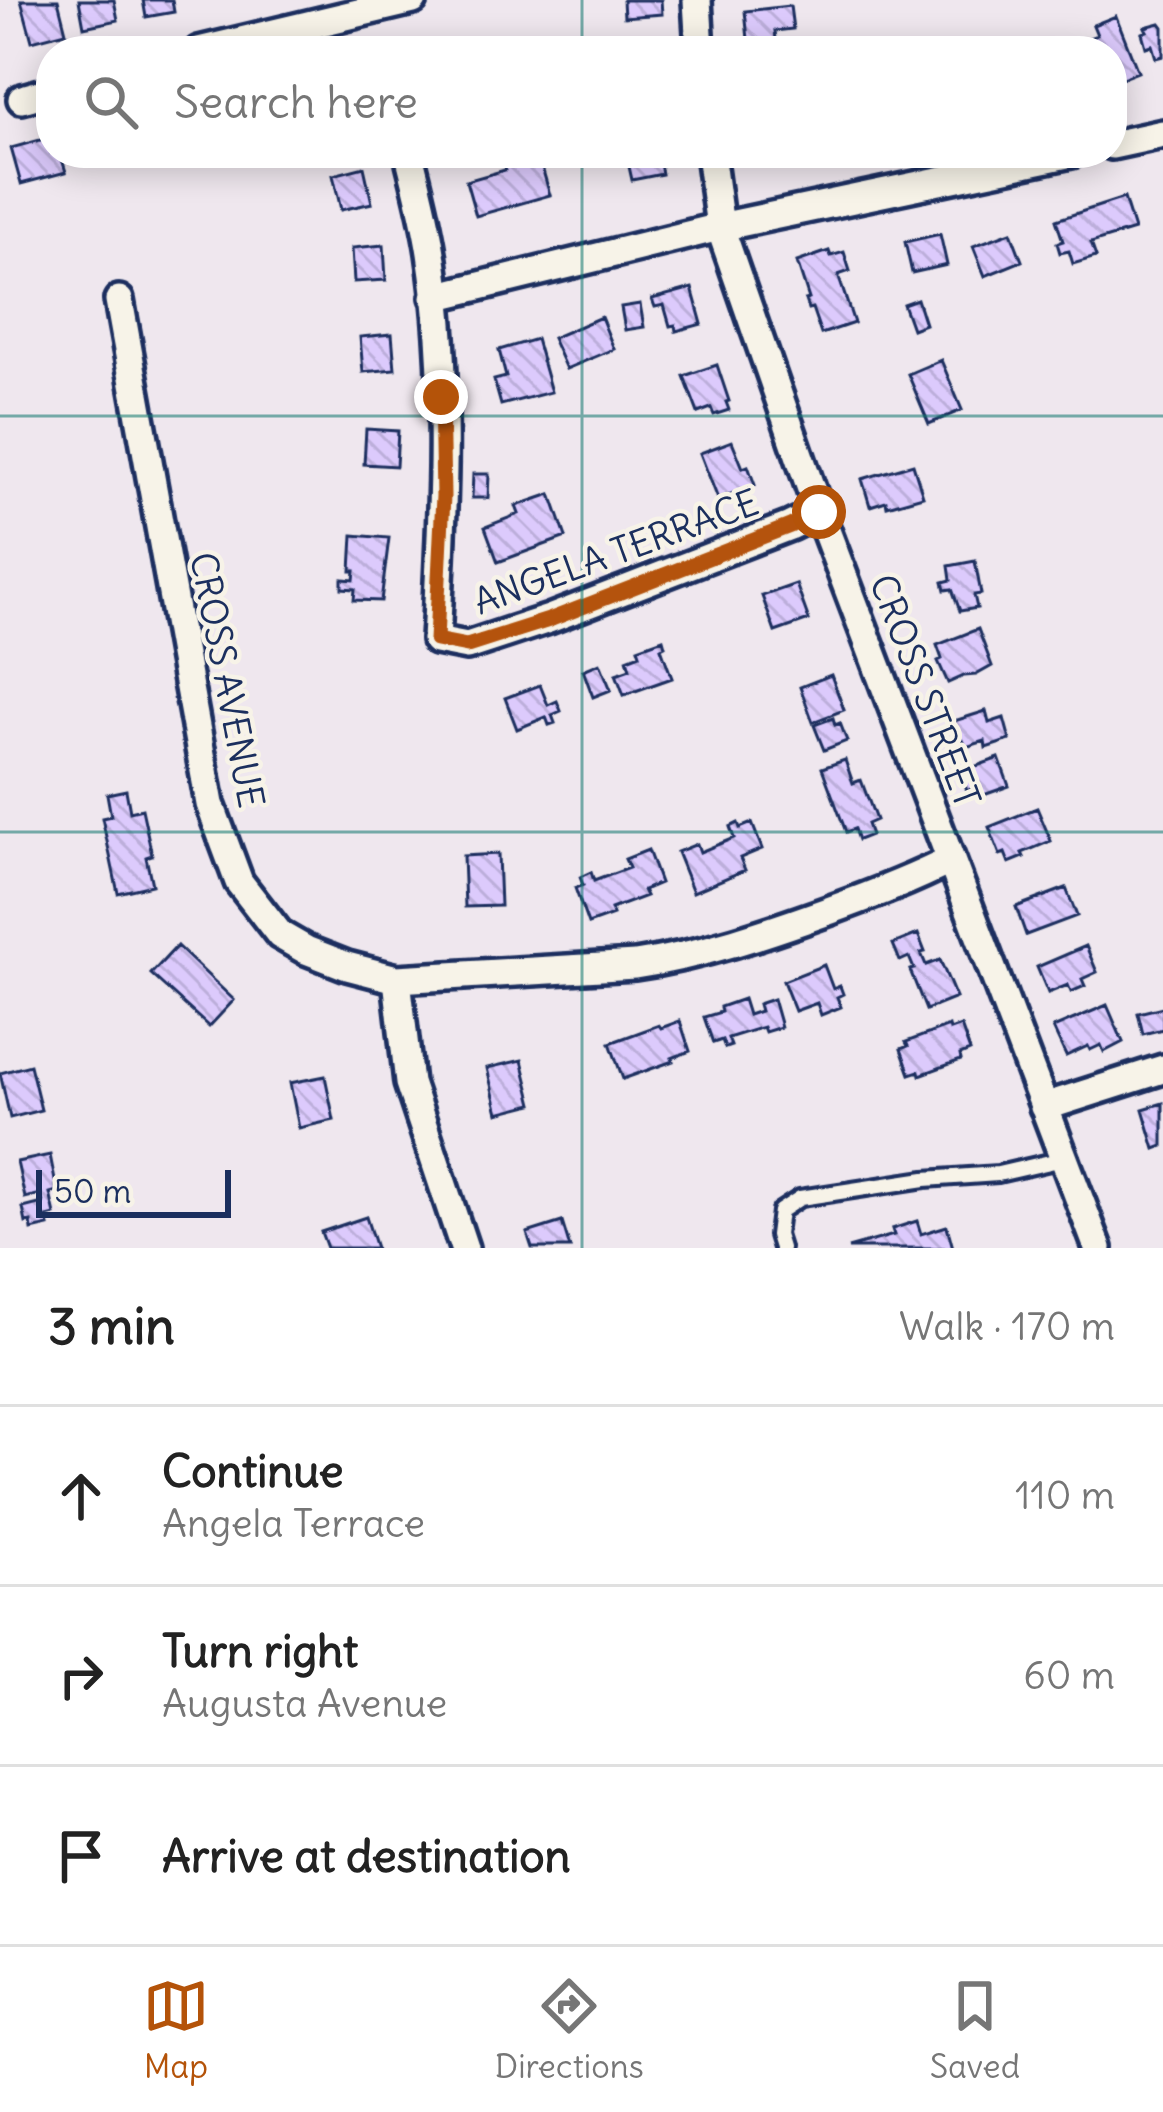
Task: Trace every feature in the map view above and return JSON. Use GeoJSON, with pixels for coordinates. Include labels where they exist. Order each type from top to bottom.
{"type":"FeatureCollection","features":[{"type":"Feature","properties":{"kind":"street"},"geometry":{"type":"LineString","coordinates":[[262,36],[413,0]]}},
{"type":"Feature","properties":{"kind":"street"},"geometry":{"type":"LineString","coordinates":[[697,0],[699,36]]}},
{"type":"Feature","properties":{"kind":"street"},"geometry":{"type":"LineString","coordinates":[[22,99],[36,95]]}},
{"type":"Feature","properties":{"kind":"street"},"geometry":{"type":"LineString","coordinates":[[1127,142],[1163,134]]}},
{"type":"Feature","properties":{"kind":"street"},"geometry":{"type":"LineString","coordinates":[[412,168],[431,252],[435,297],[720,227],[1001,168]]}},
{"type":"Feature","properties":{"kind":"street","name":"CROSS STREET"},"geometry":{"type":"LineString","coordinates":[[712,168],[720,227],[819,512],[1098,1248]]}},
{"type":"Feature","properties":{"kind":"street","name":"ANGELA TERRACE"},"geometry":{"type":"LineString","coordinates":[[435,297],[443,496],[436,640],[467,646],[549,620],[819,512]]}},
{"type":"Feature","properties":{"kind":"street","name":"CROSS AVENUE"},"geometry":{"type":"LineString","coordinates":[[119,301],[210,805],[239,882],[280,935],[346,966],[398,979],[591,970],[674,959],[766,934],[951,860]]}},
{"type":"Feature","properties":{"kind":"street"},"geometry":{"type":"LineString","coordinates":[[398,979],[409,1083],[464,1248]]}},
{"type":"Feature","properties":{"kind":"street"},"geometry":{"type":"LineString","coordinates":[[1044,1107],[1163,1070]]}},
{"type":"Feature","properties":{"kind":"lane"},"geometry":{"type":"LineString","coordinates":[[781,1248],[779,1211],[800,1198],[925,1179],[998,1174],[1063,1159]]}},
{"type":"Feature","properties":{"kind":"building"},"geometry":{"type":"Polygon","coordinates":[[[21,0],[58,0],[66,32],[36,36],[32,41],[21,0]]]}},
{"type":"Feature","properties":{"kind":"building"},"geometry":{"type":"Polygon","coordinates":[[[79,0],[114,0],[118,20],[84,27],[79,0]]]}},
{"type":"Feature","properties":{"kind":"building"},"geometry":{"type":"Polygon","coordinates":[[[143,0],[172,0],[174,12],[146,17],[143,0]]]}},
{"type":"Feature","properties":{"kind":"building"},"geometry":{"type":"Polygon","coordinates":[[[623,0],[661,0],[662,14],[624,17],[623,0]]]}},
{"type":"Feature","properties":{"kind":"building"},"geometry":{"type":"Polygon","coordinates":[[[790,6],[793,29],[775,31],[776,36],[748,36],[745,11],[790,6]]]}},
{"type":"Feature","properties":{"kind":"building"},"geometry":{"type":"Polygon","coordinates":[[[1116,16],[1124,36],[1094,36],[1093,25],[1116,16]]]}},
{"type":"Feature","properties":{"kind":"building"},"geometry":{"type":"Polygon","coordinates":[[[1160,23],[1163,56],[1156,58],[1142,33],[1145,27],[1160,23]]]}},
{"type":"Feature","properties":{"kind":"building"},"geometry":{"type":"Polygon","coordinates":[[[1127,44],[1138,72],[1127,76],[1127,44]]]}},
{"type":"Feature","properties":{"kind":"building"},"geometry":{"type":"Polygon","coordinates":[[[36,141],[36,168],[65,168],[66,172],[21,184],[11,148],[36,141]]]}},
{"type":"Feature","properties":{"kind":"building"},"geometry":{"type":"Polygon","coordinates":[[[364,168],[372,203],[341,210],[333,175],[364,168]]]}},
{"type":"Feature","properties":{"kind":"building"},"geometry":{"type":"Polygon","coordinates":[[[542,168],[550,195],[476,216],[466,181],[505,170],[542,168]]]}},
{"type":"Feature","properties":{"kind":"building"},"geometry":{"type":"Polygon","coordinates":[[[629,168],[661,168],[662,174],[632,180],[629,168]]]}},
{"type":"Feature","properties":{"kind":"building"},"geometry":{"type":"Polygon","coordinates":[[[1124,198],[1134,230],[1091,243],[1096,257],[1073,264],[1069,251],[1060,253],[1057,243],[1063,241],[1056,220],[1124,198]]]}},
{"type":"Feature","properties":{"kind":"building"},"geometry":{"type":"Polygon","coordinates":[[[1011,232],[1022,261],[985,276],[973,246],[1011,232]]]}},
{"type":"Feature","properties":{"kind":"building"},"geometry":{"type":"Polygon","coordinates":[[[940,234],[947,265],[912,273],[905,242],[940,234]]]}},
{"type":"Feature","properties":{"kind":"building"},"geometry":{"type":"Polygon","coordinates":[[[384,245],[386,280],[354,282],[352,248],[384,245]]]}},
{"type":"Feature","properties":{"kind":"building"},"geometry":{"type":"Polygon","coordinates":[[[829,251],[831,256],[844,252],[850,271],[838,275],[854,323],[821,334],[805,300],[809,299],[797,262],[829,251]]]}},
{"type":"Feature","properties":{"kind":"building"},"geometry":{"type":"Polygon","coordinates":[[[692,288],[702,324],[676,331],[664,305],[655,307],[652,299],[692,288]]]}},
{"type":"Feature","properties":{"kind":"building"},"geometry":{"type":"Polygon","coordinates":[[[917,299],[925,324],[912,329],[903,304],[917,299]]]}},
{"type":"Feature","properties":{"kind":"building"},"geometry":{"type":"Polygon","coordinates":[[[640,304],[644,327],[625,330],[621,307],[640,304]]]}},
{"type":"Feature","properties":{"kind":"building"},"geometry":{"type":"Polygon","coordinates":[[[601,317],[614,349],[566,369],[552,338],[601,317]]]}},
{"type":"Feature","properties":{"kind":"building"},"geometry":{"type":"Polygon","coordinates":[[[392,334],[395,369],[363,372],[360,337],[392,334]]]}},
{"type":"Feature","properties":{"kind":"building"},"geometry":{"type":"Polygon","coordinates":[[[536,339],[551,392],[501,405],[494,380],[506,377],[499,350],[536,339]]]}},
{"type":"Feature","properties":{"kind":"building"},"geometry":{"type":"Polygon","coordinates":[[[941,360],[962,410],[929,424],[908,374],[941,360]]]}},
{"type":"Feature","properties":{"kind":"building"},"geometry":{"type":"Polygon","coordinates":[[[717,365],[729,410],[714,415],[711,408],[698,413],[684,376],[717,365]]]}},
{"type":"Feature","properties":{"kind":"building"},"geometry":{"type":"Polygon","coordinates":[[[366,429],[398,431],[396,466],[364,464],[366,429]]]}},
{"type":"Feature","properties":{"kind":"building"},"geometry":{"type":"Polygon","coordinates":[[[732,441],[755,485],[718,499],[700,453],[732,441]]]}},
{"type":"Feature","properties":{"kind":"building"},"geometry":{"type":"Polygon","coordinates":[[[913,464],[923,496],[870,506],[862,479],[913,464]]]}},
{"type":"Feature","properties":{"kind":"building"},"geometry":{"type":"Polygon","coordinates":[[[473,474],[489,474],[488,498],[472,498],[473,474]]]}},
{"type":"Feature","properties":{"kind":"building"},"geometry":{"type":"Polygon","coordinates":[[[551,494],[566,537],[498,562],[485,527],[519,514],[516,506],[551,494]]]}},
{"type":"Feature","properties":{"kind":"building"},"geometry":{"type":"Polygon","coordinates":[[[353,535],[389,538],[381,601],[354,600],[355,589],[342,588],[342,579],[354,580],[353,535]]]}},
{"type":"Feature","properties":{"kind":"building"},"geometry":{"type":"Polygon","coordinates":[[[975,561],[981,594],[974,595],[977,608],[960,611],[952,589],[945,590],[943,582],[951,580],[949,566],[975,561]]]}},
{"type":"Feature","properties":{"kind":"building"},"geometry":{"type":"Polygon","coordinates":[[[796,584],[809,620],[775,632],[762,596],[796,584]]]}},
{"type":"Feature","properties":{"kind":"building"},"geometry":{"type":"Polygon","coordinates":[[[978,629],[992,666],[948,683],[937,645],[978,629]]]}},
{"type":"Feature","properties":{"kind":"building"},"geometry":{"type":"Polygon","coordinates":[[[663,639],[661,648],[672,678],[624,695],[616,674],[630,669],[627,659],[640,654],[638,648],[663,639]]]}},
{"type":"Feature","properties":{"kind":"building"},"geometry":{"type":"Polygon","coordinates":[[[600,663],[611,690],[593,697],[583,670],[600,663]]]}},
{"type":"Feature","properties":{"kind":"building"},"geometry":{"type":"Polygon","coordinates":[[[831,675],[844,710],[813,722],[800,687],[831,675]]]}},
{"type":"Feature","properties":{"kind":"building"},"geometry":{"type":"Polygon","coordinates":[[[540,685],[548,705],[557,701],[561,711],[552,715],[555,723],[549,725],[546,717],[517,729],[505,698],[540,685]]]}},
{"type":"Feature","properties":{"kind":"building"},"geometry":{"type":"Polygon","coordinates":[[[986,711],[989,723],[1004,718],[1010,740],[986,748],[985,741],[966,747],[963,740],[957,742],[951,722],[986,711]]]}},
{"type":"Feature","properties":{"kind":"building"},"geometry":{"type":"Polygon","coordinates":[[[833,718],[847,741],[824,750],[814,725],[833,718]]]}},
{"type":"Feature","properties":{"kind":"building"},"geometry":{"type":"Polygon","coordinates":[[[999,758],[1009,786],[978,797],[974,788],[967,791],[960,772],[999,758]]]}},
{"type":"Feature","properties":{"kind":"building"},"geometry":{"type":"Polygon","coordinates":[[[845,760],[853,783],[861,780],[876,820],[867,824],[871,835],[858,840],[854,829],[846,832],[822,768],[845,760]]]}},
{"type":"Feature","properties":{"kind":"building"},"geometry":{"type":"Polygon","coordinates":[[[126,790],[130,812],[142,809],[152,855],[146,857],[152,885],[118,893],[102,818],[111,816],[107,794],[126,790]]]}},
{"type":"Feature","properties":{"kind":"building"},"geometry":{"type":"Polygon","coordinates":[[[1037,808],[1051,841],[1009,863],[1005,853],[1000,855],[989,827],[1037,808]]]}},
{"type":"Feature","properties":{"kind":"building"},"geometry":{"type":"Polygon","coordinates":[[[738,823],[740,828],[752,823],[762,849],[740,858],[745,870],[693,892],[677,852],[697,844],[700,852],[734,838],[730,827],[738,823]]]}},
{"type":"Feature","properties":{"kind":"building"},"geometry":{"type":"Polygon","coordinates":[[[648,850],[660,883],[643,890],[646,896],[611,909],[613,915],[588,924],[575,888],[583,885],[580,877],[591,872],[594,881],[629,868],[625,859],[648,850]]]}},
{"type":"Feature","properties":{"kind":"building"},"geometry":{"type":"Polygon","coordinates":[[[498,854],[500,906],[465,907],[463,856],[498,854]]]}},
{"type":"Feature","properties":{"kind":"building"},"geometry":{"type":"Polygon","coordinates":[[[1066,888],[1077,916],[1026,935],[1016,907],[1066,888]]]}},
{"type":"Feature","properties":{"kind":"building"},"geometry":{"type":"Polygon","coordinates":[[[918,934],[926,965],[940,960],[956,998],[926,1010],[909,957],[900,961],[893,944],[918,934]]]}},
{"type":"Feature","properties":{"kind":"building"},"geometry":{"type":"Polygon","coordinates":[[[177,946],[234,1000],[209,1027],[151,974],[177,946]]]}},
{"type":"Feature","properties":{"kind":"building"},"geometry":{"type":"Polygon","coordinates":[[[1086,946],[1097,972],[1082,979],[1085,986],[1071,992],[1068,985],[1048,993],[1037,967],[1086,946]]]}},
{"type":"Feature","properties":{"kind":"building"},"geometry":{"type":"Polygon","coordinates":[[[824,965],[833,989],[840,986],[841,1007],[821,1015],[817,1003],[795,1011],[783,981],[824,965]]]}},
{"type":"Feature","properties":{"kind":"building"},"geometry":{"type":"Polygon","coordinates":[[[743,999],[748,1015],[760,1011],[758,1004],[773,999],[781,1027],[765,1032],[763,1027],[728,1038],[731,1046],[725,1048],[722,1040],[713,1043],[704,1017],[743,999]]]}},
{"type":"Feature","properties":{"kind":"building"},"geometry":{"type":"Polygon","coordinates":[[[1107,1005],[1123,1042],[1104,1052],[1101,1045],[1090,1050],[1088,1046],[1066,1056],[1053,1028],[1107,1005]]]}},
{"type":"Feature","properties":{"kind":"building"},"geometry":{"type":"Polygon","coordinates":[[[1163,1007],[1163,1029],[1143,1034],[1138,1013],[1163,1007]]]}},
{"type":"Feature","properties":{"kind":"building"},"geometry":{"type":"Polygon","coordinates":[[[680,1021],[690,1051],[623,1079],[610,1043],[680,1021]]]}},
{"type":"Feature","properties":{"kind":"building"},"geometry":{"type":"Polygon","coordinates":[[[949,1026],[950,1030],[961,1026],[970,1051],[960,1055],[961,1060],[920,1075],[919,1071],[910,1074],[901,1049],[908,1046],[906,1042],[949,1026]]]}},
{"type":"Feature","properties":{"kind":"building"},"geometry":{"type":"Polygon","coordinates":[[[522,1060],[533,1104],[498,1113],[487,1068],[522,1060]]]}},
{"type":"Feature","properties":{"kind":"building"},"geometry":{"type":"Polygon","coordinates":[[[30,1065],[41,1110],[10,1118],[0,1073],[30,1065]]]}},
{"type":"Feature","properties":{"kind":"building"},"geometry":{"type":"Polygon","coordinates":[[[325,1076],[334,1120],[299,1128],[290,1083],[325,1076]]]}},
{"type":"Feature","properties":{"kind":"building"},"geometry":{"type":"Polygon","coordinates":[[[1163,1103],[1163,1146],[1155,1149],[1143,1109],[1163,1103]]]}},
{"type":"Feature","properties":{"kind":"building"},"geometry":{"type":"Polygon","coordinates":[[[50,1155],[57,1191],[50,1193],[55,1215],[47,1217],[49,1226],[32,1230],[23,1208],[43,1203],[41,1194],[25,1198],[17,1162],[50,1155]]]}},
{"type":"Feature","properties":{"kind":"building"},"geometry":{"type":"Polygon","coordinates":[[[366,1217],[376,1248],[327,1248],[321,1232],[366,1217]]]}},
{"type":"Feature","properties":{"kind":"building"},"geometry":{"type":"Polygon","coordinates":[[[917,1221],[921,1234],[947,1226],[953,1248],[848,1248],[894,1235],[892,1229],[917,1221]]]}},
{"type":"Feature","properties":{"kind":"building"},"geometry":{"type":"Polygon","coordinates":[[[562,1222],[570,1248],[532,1248],[527,1233],[562,1222]]]}},
{"type":"Feature","properties":{"kind":"route"},"geometry":{"type":"LineString","coordinates":[[441,397],[443,496],[436,640],[467,646],[549,620],[819,512]]}}]}
